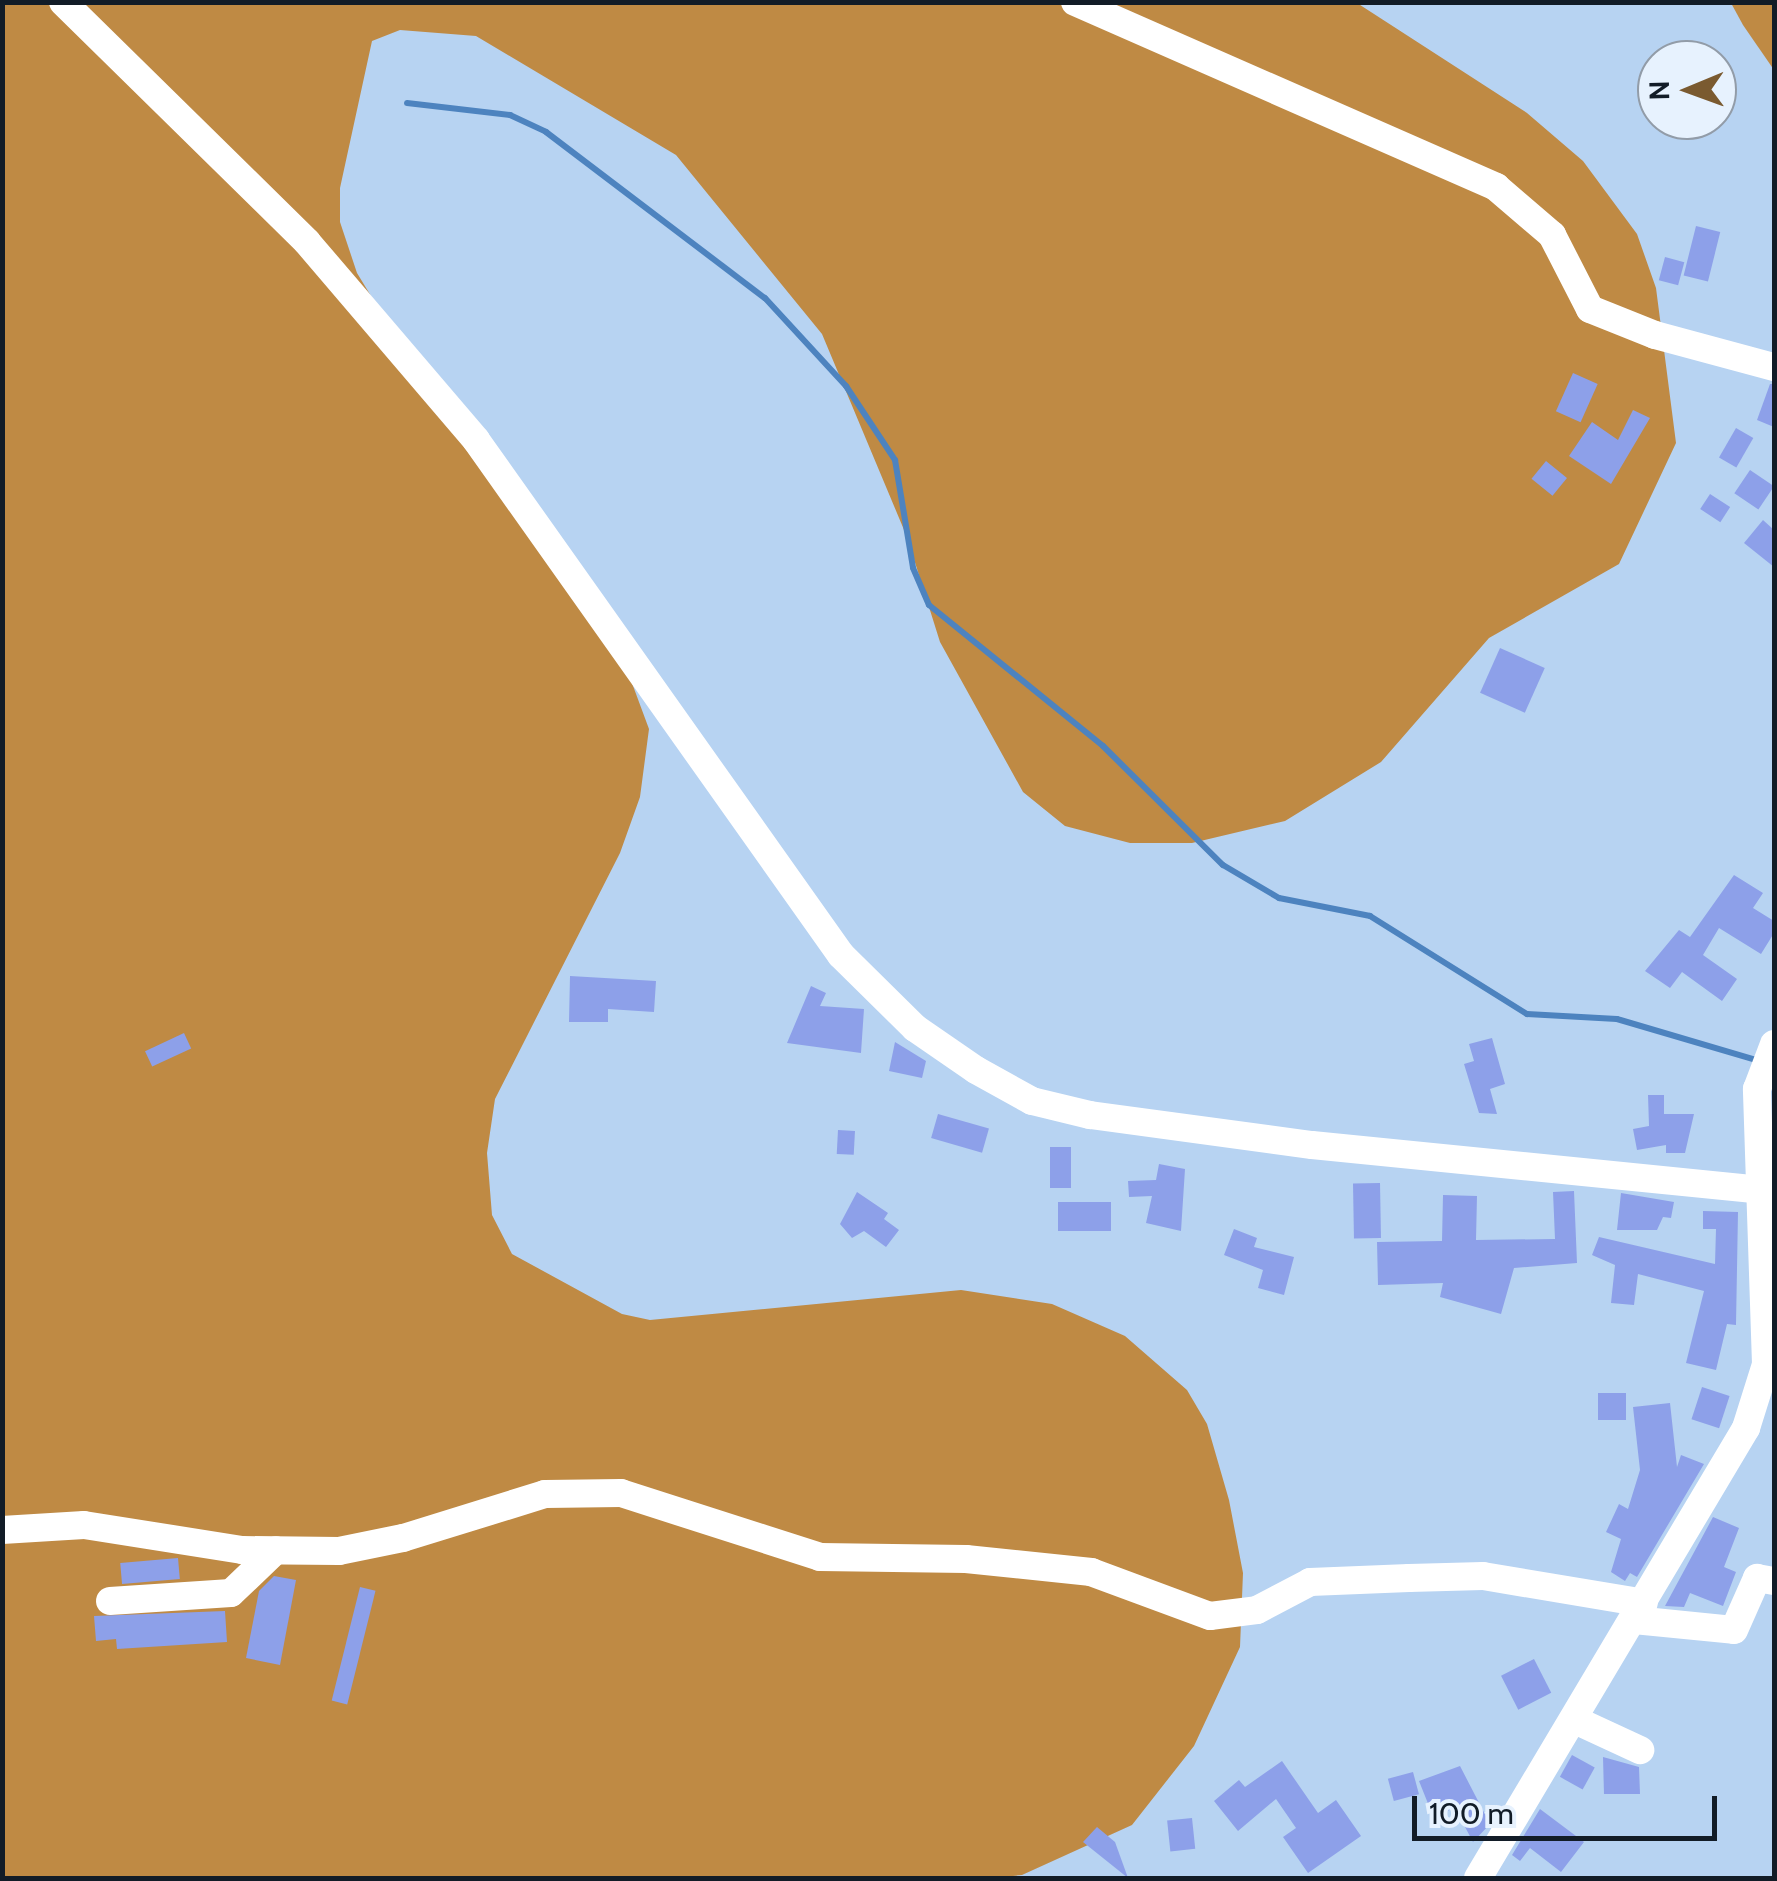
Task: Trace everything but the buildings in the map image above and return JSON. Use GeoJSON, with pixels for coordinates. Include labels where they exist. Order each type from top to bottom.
{"type":"FeatureCollection","features":[{"type":"Feature","properties":{"kind":"street"},"geometry":{"type":"LineString","coordinates":[[63,2],[307,242],[476,440],[841,955],[916,1028],[1032,1100],[1090,1115],[1312,1145],[1766,1190]]}},
{"type":"Feature","properties":{"kind":"street"},"geometry":{"type":"LineString","coordinates":[[1075,2],[1496,187],[1552,236],[1590,309],[1655,335],[1774,367]]}},
{"type":"Feature","properties":{"kind":"street"},"geometry":{"type":"LineString","coordinates":[[1478,1878],[1746,1428],[1766,1364],[1766,1190],[1757,1089],[1774,1044]]}},
{"type":"Feature","properties":{"kind":"street"},"geometry":{"type":"LineString","coordinates":[[2,1530],[84,1525],[276,1550],[339,1551],[403,1538],[545,1494],[621,1493],[820,1558],[966,1559],[1091,1572],[1210,1616],[1257,1610],[1310,1582],[1483,1576],[1734,1630],[1757,1578],[1774,1581]]}},
{"type":"Feature","properties":{"kind":"street"},"geometry":{"type":"LineString","coordinates":[[110,1601],[231,1593],[276,1550]]}},
{"type":"Feature","properties":{"kind":"street"},"geometry":{"type":"LineString","coordinates":[[1575,1720],[1640,1750]]}},
{"type":"Feature","properties":{"kind":"shaded area"},"geometry":{"type":"Polygon","coordinates":[[[3,3],[1357,3],[1527,113],[1583,161],[1637,234],[1656,288],[1676,443],[1619,564],[1489,638],[1381,762],[1285,821],[1192,843],[1130,843],[1065,826],[1023,792],[940,642],[907,537],[822,334],[676,155],[476,36],[400,30],[372,41],[340,188],[340,222],[357,273],[455,434],[629,675],[649,729],[640,797],[620,853],[495,1099],[487,1153],[492,1215],[512,1254],[622,1314],[650,1320],[961,1290],[1052,1304],[1125,1336],[1187,1390],[1207,1424],[1229,1500],[1243,1573],[1240,1647],[1194,1746],[1132,1825],[1022,1875],[993,1878],[3,1878],[3,3]]]}},
{"type":"Feature","properties":{"kind":"shaded area"},"geometry":{"type":"Polygon","coordinates":[[[1731,3],[1774,3],[1774,70],[1743,25],[1731,3]]]}},
{"type":"Feature","properties":{"kind":"waterway"},"geometry":{"type":"LineString","coordinates":[[407,103],[510,115],[546,132],[765,298],[846,386],[895,460],[913,568],[929,605],[1103,746],[1223,865],[1279,898],[1370,916],[1527,1014],[1617,1019],[1760,1061]]}}]}
